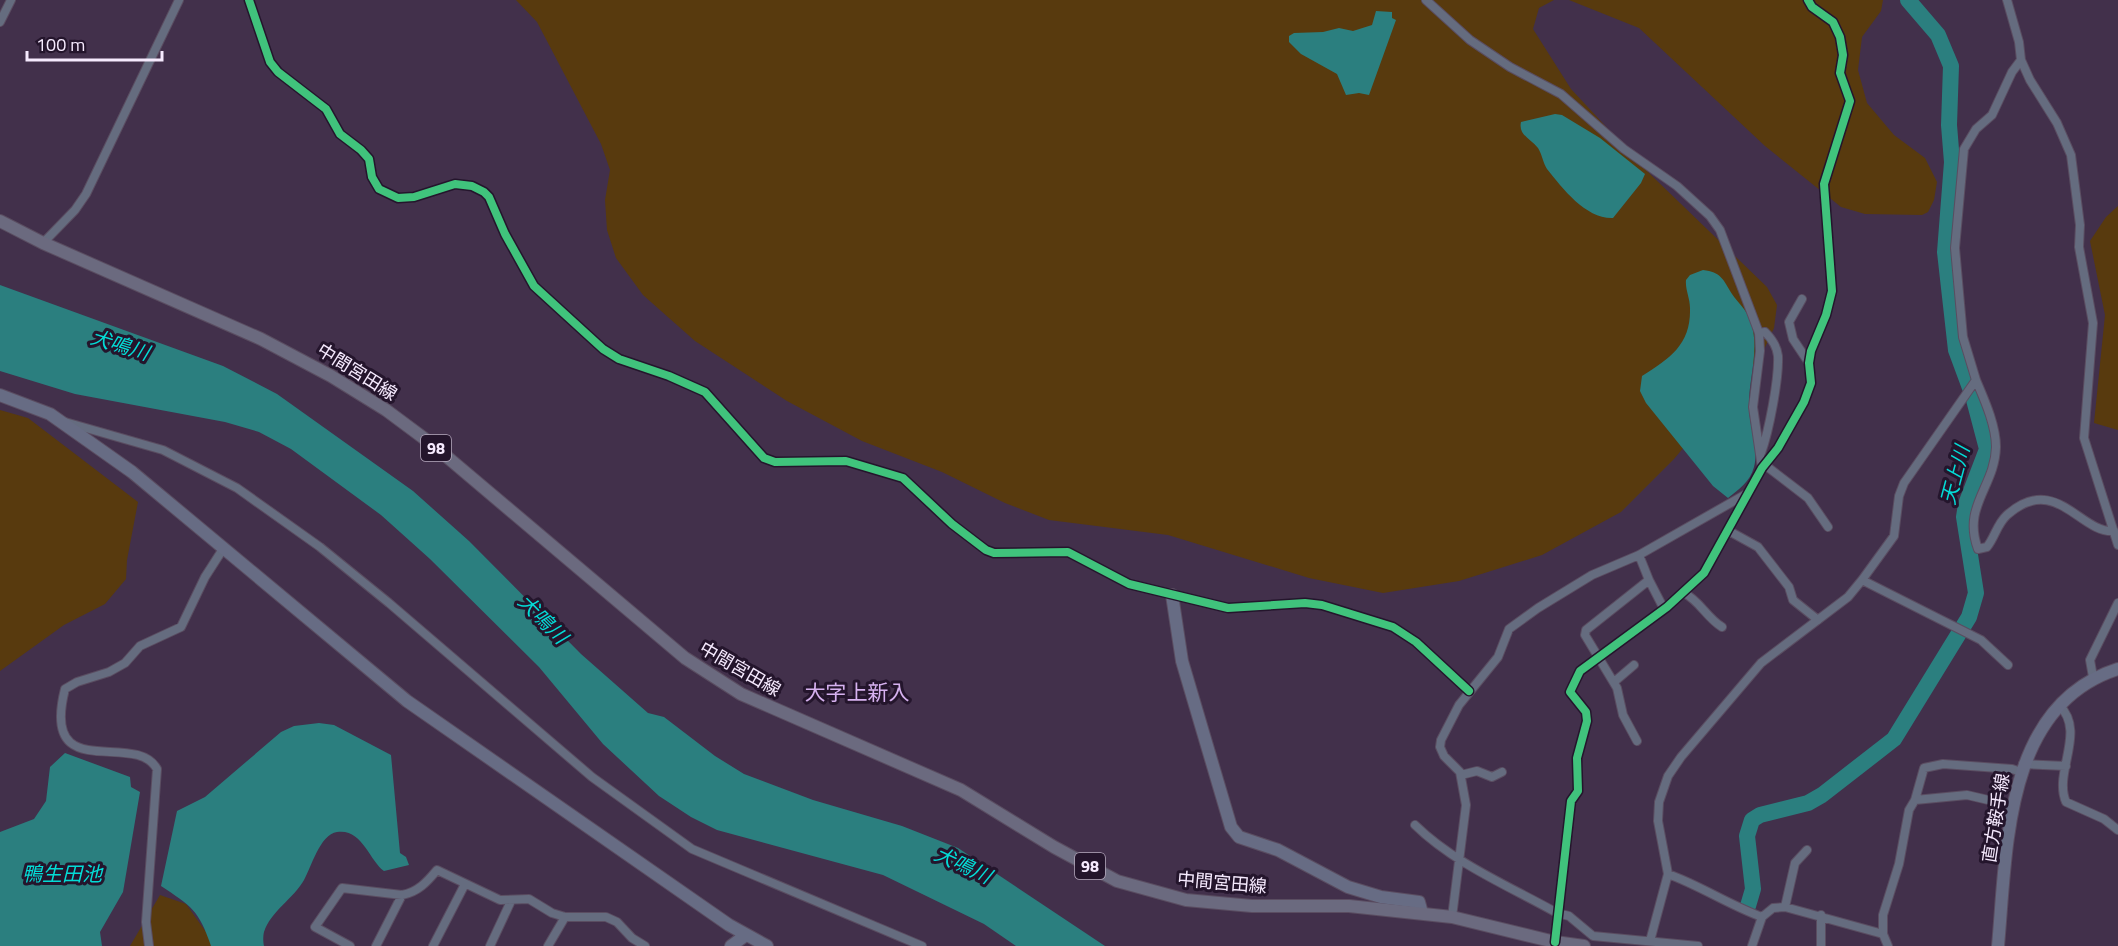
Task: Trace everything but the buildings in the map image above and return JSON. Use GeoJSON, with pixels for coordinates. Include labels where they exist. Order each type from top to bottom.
{"type":"FeatureCollection","features":[{"type":"Feature","properties":{"kind":"main road","name":"中間宮田線"},"geometry":{"type":"LineString","coordinates":[[0,221],[43,243],[261,339],[331,376],[386,410],[433,445],[685,658],[741,694],[961,790],[1054,847],[1117,881],[1186,900],[1252,906],[1323,904],[1452,917],[1554,944],[1584,946]]}},
{"type":"Feature","properties":{"kind":"street"},"geometry":{"type":"LineString","coordinates":[[0,22],[10,0]]}},
{"type":"Feature","properties":{"kind":"street"},"geometry":{"type":"LineString","coordinates":[[43,243],[75,210],[86,194],[179,0]]}},
{"type":"Feature","properties":{"kind":"street"},"geometry":{"type":"LineString","coordinates":[[249,0],[270,62],[278,72],[326,109],[340,134],[369,159],[372,177],[379,189],[398,198],[414,197],[455,184],[472,186],[483,192],[489,197],[505,234],[534,286],[603,349],[619,359],[705,392],[764,458],[775,462],[837,460],[888,472],[903,478],[986,550],[994,553],[1068,552],[1129,584],[1228,608],[1322,604],[1394,627],[1416,642],[1469,691]]}},
{"type":"Feature","properties":{"kind":"street"},"geometry":{"type":"LineString","coordinates":[[1426,0],[1470,40],[1510,67],[1561,94],[1624,149],[1651,167],[1710,216],[1720,230],[1759,333],[1760,351],[1753,407],[1763,466],[1808,498],[1828,527]]}},
{"type":"Feature","properties":{"kind":"street"},"geometry":{"type":"LineString","coordinates":[[1554,944],[1572,801],[1578,791],[1579,743],[1587,721],[1586,712],[1570,692],[1580,671],[1664,609],[1704,573],[1763,466],[1779,448],[1804,402],[1811,383],[1809,363],[1832,291],[1824,184],[1850,101],[1840,73],[1843,55],[1840,37],[1833,22],[1812,7],[1808,0]]}},
{"type":"Feature","properties":{"kind":"street"},"geometry":{"type":"LineString","coordinates":[[2007,0],[2019,42],[2021,60],[2030,80],[2057,123],[2071,155],[2080,225],[2079,247],[2093,323],[2084,438],[2118,545]]}},
{"type":"Feature","properties":{"kind":"street"},"geometry":{"type":"LineString","coordinates":[[2021,60],[2012,72],[1992,115],[1969,137],[1964,149],[1955,248],[1963,337],[1996,446],[1989,477],[1974,509],[1973,534],[1978,549],[1981,550],[1991,542],[2005,517],[2031,501],[2058,504],[2102,529],[2114,531]]}},
{"type":"Feature","properties":{"kind":"street"},"geometry":{"type":"LineString","coordinates":[[1802,299],[1789,322],[1793,339],[1809,363]]}},
{"type":"Feature","properties":{"kind":"street"},"geometry":{"type":"LineString","coordinates":[[1759,333],[1765,332],[1771,338],[1778,357],[1767,438],[1761,453]]}},
{"type":"Feature","properties":{"kind":"street"},"geometry":{"type":"LineString","coordinates":[[1650,941],[1668,874],[1658,821],[1659,802],[1668,776],[1748,675],[1786,642],[1848,597],[1862,580],[1894,536],[1899,496],[1904,483],[1976,380]]}},
{"type":"Feature","properties":{"kind":"street"},"geometry":{"type":"LineString","coordinates":[[0,395],[34,406],[64,422],[132,472],[407,700],[746,935],[767,946]]}},
{"type":"Feature","properties":{"kind":"street"},"geometry":{"type":"LineString","coordinates":[[64,422],[163,450],[237,488],[320,548],[592,777],[684,844],[738,870],[820,901],[922,946]]}},
{"type":"Feature","properties":{"kind":"street"},"geometry":{"type":"LineString","coordinates":[[1452,917],[1466,805],[1461,775],[1443,756],[1440,747],[1459,705],[1498,657],[1509,629],[1592,575],[1639,555],[1750,492]]}},
{"type":"Feature","properties":{"kind":"street"},"geometry":{"type":"LineString","coordinates":[[1729,531],[1758,547],[1789,587],[1793,600],[1818,620]]}},
{"type":"Feature","properties":{"kind":"street"},"geometry":{"type":"LineString","coordinates":[[149,946],[146,922],[157,769],[153,762],[143,756],[98,752],[71,742],[63,734],[60,721],[62,704],[65,689],[77,682],[109,672],[125,663],[140,646],[181,627],[205,576],[223,549]]}},
{"type":"Feature","properties":{"kind":"street"},"geometry":{"type":"LineString","coordinates":[[1639,555],[1664,609]]}},
{"type":"Feature","properties":{"kind":"street"},"geometry":{"type":"LineString","coordinates":[[1637,741],[1623,715],[1614,682],[1585,634],[1586,630],[1649,580]]}},
{"type":"Feature","properties":{"kind":"street"},"geometry":{"type":"LineString","coordinates":[[1862,580],[1981,640],[2008,665]]}},
{"type":"Feature","properties":{"kind":"street"},"geometry":{"type":"LineString","coordinates":[[1684,593],[1695,598],[1709,619],[1722,627]]}},
{"type":"Feature","properties":{"kind":"street"},"geometry":{"type":"LineString","coordinates":[[1172,595],[1182,661],[1230,827],[1239,837],[1278,850],[1348,887],[1381,897],[1419,902],[1422,913]]}},
{"type":"Feature","properties":{"kind":"street"},"geometry":{"type":"LineString","coordinates":[[2093,677],[2090,660],[2118,603]]}},
{"type":"Feature","properties":{"kind":"street"},"geometry":{"type":"LineString","coordinates":[[1614,682],[1634,664]]}},
{"type":"Feature","properties":{"kind":"street","name":"直方鞍手線"},"geometry":{"type":"LineString","coordinates":[[1998,946],[2014,806],[2022,768],[2048,717],[2059,705],[2093,677],[2118,669]]}},
{"type":"Feature","properties":{"kind":"street"},"geometry":{"type":"LineString","coordinates":[[2059,705],[2064,710],[2071,737],[2062,790],[2066,802],[2104,819],[2118,830]]}},
{"type":"Feature","properties":{"kind":"street"},"geometry":{"type":"LineString","coordinates":[[1888,946],[1883,934],[1883,915],[1899,864],[1909,810],[1915,800],[1920,774],[1924,768],[1936,765],[2012,769],[2066,766]]}},
{"type":"Feature","properties":{"kind":"street"},"geometry":{"type":"LineString","coordinates":[[1461,775],[1481,771],[1492,777],[1502,772]]}},
{"type":"Feature","properties":{"kind":"street"},"geometry":{"type":"LineString","coordinates":[[1915,800],[1967,795],[2014,806]]}},
{"type":"Feature","properties":{"kind":"street"},"geometry":{"type":"LineString","coordinates":[[1415,825],[1427,837],[1459,857],[1557,913],[1569,916],[1593,936],[1698,946]]}},
{"type":"Feature","properties":{"kind":"street"},"geometry":{"type":"LineString","coordinates":[[1785,907],[1795,863],[1807,850]]}},
{"type":"Feature","properties":{"kind":"street"},"geometry":{"type":"LineString","coordinates":[[350,946],[315,927],[342,888],[402,896],[412,893],[427,882],[436,870],[500,900],[529,899],[552,913],[565,917],[606,917],[617,922],[643,946]]}},
{"type":"Feature","properties":{"kind":"street"},"geometry":{"type":"LineString","coordinates":[[1668,874],[1718,895],[1737,908],[1762,917]]}},
{"type":"Feature","properties":{"kind":"street"},"geometry":{"type":"LineString","coordinates":[[433,946],[465,884]]}},
{"type":"Feature","properties":{"kind":"street"},"geometry":{"type":"LineString","coordinates":[[376,946],[402,896]]}},
{"type":"Feature","properties":{"kind":"street"},"geometry":{"type":"LineString","coordinates":[[490,946],[511,901]]}},
{"type":"Feature","properties":{"kind":"street"},"geometry":{"type":"LineString","coordinates":[[1752,946],[1762,917],[1773,908],[1785,907],[1821,915],[1883,934]]}},
{"type":"Feature","properties":{"kind":"street"},"geometry":{"type":"LineString","coordinates":[[1821,915],[1821,946]]}},
{"type":"Feature","properties":{"kind":"street"},"geometry":{"type":"LineString","coordinates":[[548,946],[565,917]]}},
{"type":"Feature","properties":{"kind":"street"},"geometry":{"type":"LineString","coordinates":[[731,946],[746,935]]}},
{"type":"Feature","properties":{"kind":"shaded area"},"geometry":{"type":"Polygon","coordinates":[[[516,0],[1554,0],[1539,8],[1533,29],[1571,89],[1651,175],[1767,287],[1777,305],[1774,328],[1762,354],[1674,459],[1621,512],[1542,555],[1459,581],[1383,593],[1309,578],[1168,535],[1049,520],[1005,503],[942,472],[862,441],[787,401],[695,341],[643,295],[616,258],[607,230],[605,200],[610,170],[601,144],[537,22],[516,0]]]}},
{"type":"Feature","properties":{"kind":"shaded area"},"geometry":{"type":"Polygon","coordinates":[[[1569,0],[1883,0],[1881,11],[1862,37],[1858,70],[1867,103],[1894,135],[1925,158],[1937,182],[1934,200],[1928,212],[1922,215],[1865,214],[1841,207],[1765,146],[1639,28],[1569,0]]]}},
{"type":"Feature","properties":{"kind":"shaded area"},"geometry":{"type":"Polygon","coordinates":[[[2118,206],[2118,430],[2094,423],[2105,315],[2090,241],[2106,217],[2118,206]]]}},
{"type":"Feature","properties":{"kind":"shaded area"},"geometry":{"type":"Polygon","coordinates":[[[0,410],[28,418],[138,502],[127,560],[126,579],[105,604],[64,625],[0,671],[0,410]]]}},
{"type":"Feature","properties":{"kind":"shaded area"},"geometry":{"type":"Polygon","coordinates":[[[160,895],[186,904],[216,946],[130,946],[160,895]]]}},
{"type":"Feature","properties":{"kind":"water"},"geometry":{"type":"Polygon","coordinates":[[[1376,11],[1392,12],[1392,18],[1396,20],[1369,95],[1359,93],[1346,95],[1337,74],[1301,54],[1289,42],[1289,36],[1294,33],[1323,32],[1339,28],[1353,31],[1372,25],[1376,11]]]}},
{"type":"Feature","properties":{"kind":"water"},"geometry":{"type":"Polygon","coordinates":[[[1555,114],[1562,115],[1600,138],[1645,174],[1641,183],[1613,218],[1594,214],[1576,201],[1547,169],[1538,148],[1521,130],[1521,122],[1555,114]]]}},
{"type":"Feature","properties":{"kind":"water"},"geometry":{"type":"Polygon","coordinates":[[[1703,270],[1714,272],[1724,280],[1748,316],[1753,331],[1754,352],[1749,407],[1755,445],[1754,467],[1747,481],[1728,498],[1713,486],[1646,403],[1640,391],[1642,376],[1662,363],[1683,341],[1689,321],[1690,304],[1686,280],[1690,275],[1703,270]]]}},
{"type":"Feature","properties":{"kind":"water","name":"犬鳴川"},"geometry":{"type":"Polygon","coordinates":[[[0,285],[223,366],[277,394],[413,491],[469,541],[581,654],[648,713],[664,717],[715,756],[744,774],[813,800],[902,826],[958,848],[1105,946],[1016,946],[984,924],[883,875],[717,830],[691,817],[659,796],[603,744],[539,667],[430,559],[381,515],[291,449],[259,432],[225,422],[75,394],[0,371],[0,285]]]}},
{"type":"Feature","properties":{"kind":"water"},"geometry":{"type":"Polygon","coordinates":[[[319,723],[334,725],[391,755],[400,853],[406,857],[409,865],[384,871],[353,835],[346,832],[331,834],[321,845],[300,887],[271,918],[264,934],[264,946],[211,946],[193,910],[161,886],[177,811],[205,797],[281,732],[294,726],[319,723]]]}},
{"type":"Feature","properties":{"kind":"water","name":"鴨生田池"},"geometry":{"type":"Polygon","coordinates":[[[65,753],[130,777],[131,787],[140,792],[123,892],[100,932],[102,946],[0,946],[0,832],[34,819],[46,801],[50,767],[65,753]]]}},
{"type":"Feature","properties":{"kind":"waterway","name":"天上川"},"geometry":{"type":"LineString","coordinates":[[1748,906],[1753,889],[1747,836],[1752,820],[1760,815],[1808,803],[1822,795],[1894,739],[1969,617],[1976,593],[1964,517],[1966,504],[1987,449],[1973,396],[1956,350],[1945,252],[1952,162],[1949,125],[1951,66],[1938,35],[1908,0]]}},
{"type":"Feature","properties":{"kind":"cycle path"},"geometry":{"type":"LineString","coordinates":[[249,0],[270,62],[278,72],[326,109],[340,134],[369,159],[372,177],[379,189],[398,198],[414,197],[455,184],[472,186],[484,192],[489,197],[505,234],[534,286],[603,349],[619,359],[669,376],[705,392],[764,458],[775,462],[846,461],[903,478],[952,524],[986,550],[994,553],[1068,552],[1129,584],[1228,608],[1305,603],[1322,605],[1393,627],[1416,642],[1469,691]]}},
{"type":"Feature","properties":{"kind":"cycle path"},"geometry":{"type":"LineString","coordinates":[[1555,942],[1571,801],[1578,791],[1577,758],[1587,721],[1586,712],[1570,692],[1580,671],[1667,607],[1704,573],[1762,468],[1778,448],[1804,402],[1811,383],[1809,363],[1811,351],[1826,315],[1832,291],[1824,184],[1850,101],[1840,73],[1843,55],[1840,37],[1833,22],[1812,7],[1808,0]]}},
{"type":"Feature","properties":{"kind":"district","name":"大字上新入"},"geometry":{"type":"Point","coordinates":[857,693]}}]}
